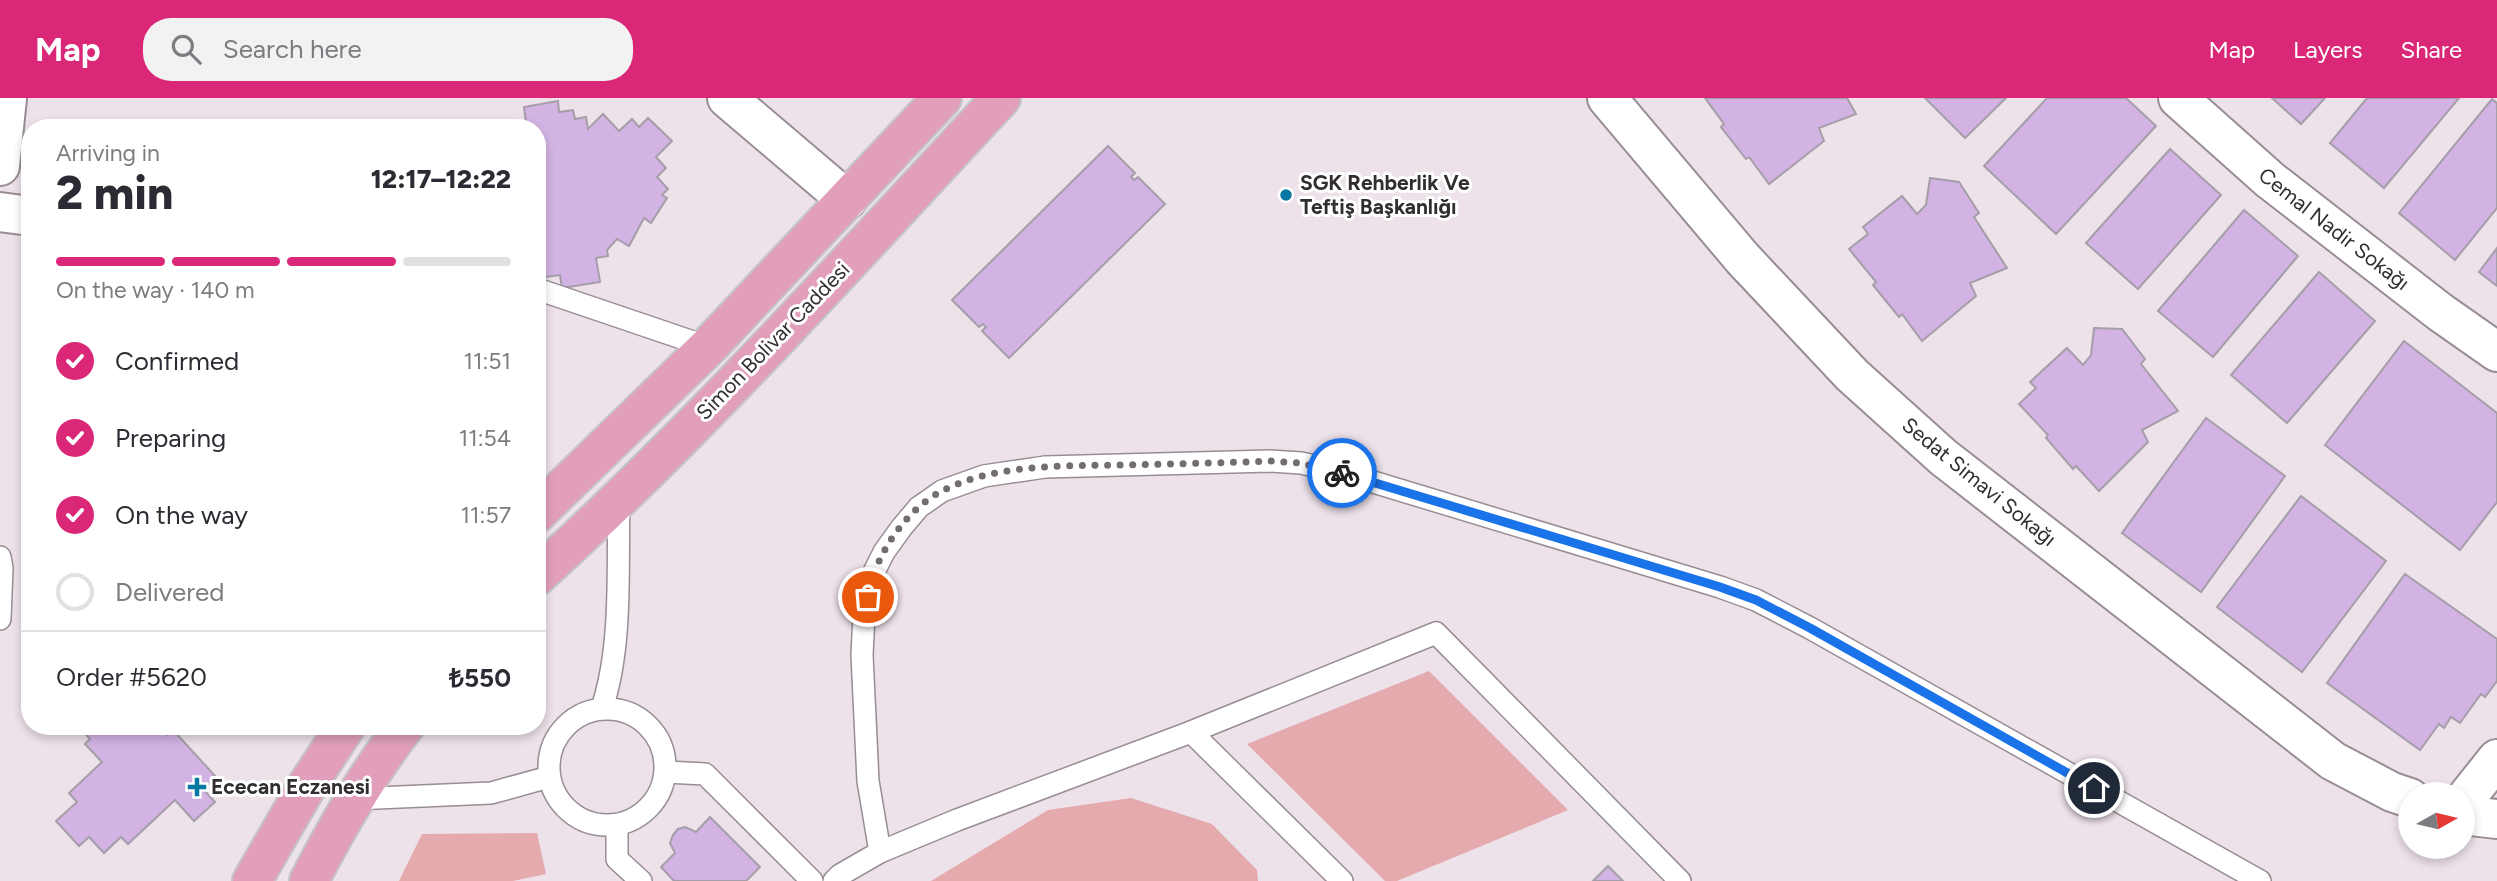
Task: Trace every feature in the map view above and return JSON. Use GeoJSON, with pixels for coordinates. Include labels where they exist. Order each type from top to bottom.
{"type":"FeatureCollection","features":[{"type":"Feature","properties":{"kind":"main road","name":"Simon Bolivar Caddesi"},"geometry":{"type":"LineString","coordinates":[[546,504],[708,347],[942,98]]}},
{"type":"Feature","properties":{"kind":"main road","name":"Simon Bolivar Caddesi"},"geometry":{"type":"LineString","coordinates":[[546,568],[619,500],[772,344],[1001,98]]}},
{"type":"Feature","properties":{"kind":"main road"},"geometry":{"type":"LineString","coordinates":[[252,881],[308,784],[340,735]]}},
{"type":"Feature","properties":{"kind":"main road"},"geometry":{"type":"LineString","coordinates":[[309,881],[354,799],[398,735]]}},
{"type":"Feature","properties":{"kind":"street"},"geometry":{"type":"LineString","coordinates":[[0,166],[7,98]]}},
{"type":"Feature","properties":{"kind":"street"},"geometry":{"type":"LineString","coordinates":[[727,98],[847,200]]}},
{"type":"Feature","properties":{"kind":"street","name":"Sedat Simavi Sokağı"},"geometry":{"type":"LineString","coordinates":[[1606,98],[1743,259],[1842,365],[1944,457],[2333,761],[2398,794]]}},
{"type":"Feature","properties":{"kind":"street","name":"Cemal Nadir Sokağı"},"geometry":{"type":"LineString","coordinates":[[2178,98],[2270,180],[2440,312],[2497,352]]}},
{"type":"Feature","properties":{"kind":"street"},"geometry":{"type":"LineString","coordinates":[[0,212],[21,215]]}},
{"type":"Feature","properties":{"kind":"street"},"geometry":{"type":"LineString","coordinates":[[2475,787],[2497,759]]}},
{"type":"Feature","properties":{"kind":"street"},"geometry":{"type":"LineString","coordinates":[[2475,816],[2497,819]]}},
{"type":"Feature","properties":{"kind":"lane"},"geometry":{"type":"LineString","coordinates":[[546,292],[708,347]]}},
{"type":"Feature","properties":{"kind":"lane"},"geometry":{"type":"LineString","coordinates":[[880,852],[868,781],[862,655],[864,615],[871,578],[884,552],[919,507],[942,491],[984,476],[1045,467],[1270,461],[1301,463],[1337,471],[1756,600],[2260,881]]}},
{"type":"Feature","properties":{"kind":"lane"},"geometry":{"type":"LineString","coordinates":[[602,708],[611,681],[615,651],[619,500]]}},
{"type":"Feature","properties":{"kind":"lane"},"geometry":{"type":"LineString","coordinates":[[0,557],[0,619]]}},
{"type":"Feature","properties":{"kind":"lane"},"geometry":{"type":"LineString","coordinates":[[834,881],[880,852],[957,820],[1191,732],[1436,633],[1680,881]]}},
{"type":"Feature","properties":{"kind":"lane"},"geometry":{"type":"LineString","coordinates":[[602,708],[622,710],[641,719],[655,733],[664,751],[666,772],[660,792],[649,808],[634,819],[617,825],[598,825],[581,820],[566,809],[555,794],[549,777],[549,758],[554,741],[565,726],[582,714],[602,708]]}},
{"type":"Feature","properties":{"kind":"lane"},"geometry":{"type":"LineString","coordinates":[[1191,732],[1342,881]]}},
{"type":"Feature","properties":{"kind":"lane"},"geometry":{"type":"LineString","coordinates":[[666,772],[705,774],[812,881]]}},
{"type":"Feature","properties":{"kind":"lane"},"geometry":{"type":"LineString","coordinates":[[354,799],[491,793],[549,777]]}},
{"type":"Feature","properties":{"kind":"lane"},"geometry":{"type":"LineString","coordinates":[[617,825],[617,859],[641,881]]}},
{"type":"Feature","properties":{"kind":"shaded area"},"geometry":{"type":"Polygon","coordinates":[[[1429,671],[1568,810],[1397,881],[1385,881],[1247,744],[1429,671]]]}},
{"type":"Feature","properties":{"kind":"shaded area"},"geometry":{"type":"Polygon","coordinates":[[[1131,798],[1212,824],[1257,870],[1258,881],[931,881],[1048,810],[1131,798]]]}},
{"type":"Feature","properties":{"kind":"shaded area"},"geometry":{"type":"Polygon","coordinates":[[[537,833],[546,874],[513,881],[399,881],[422,834],[537,833]]]}},
{"type":"Feature","properties":{"kind":"building"},"geometry":{"type":"Polygon","coordinates":[[[1705,98],[1847,98],[1856,114],[1819,128],[1824,141],[1769,184],[1721,127],[1724,124],[1705,98]]]}},
{"type":"Feature","properties":{"kind":"building"},"geometry":{"type":"Polygon","coordinates":[[[1925,98],[2006,98],[1965,138],[1925,98]]]}},
{"type":"Feature","properties":{"kind":"building"},"geometry":{"type":"Polygon","coordinates":[[[2047,98],[2126,98],[2156,126],[2056,234],[1984,166],[2047,98]]]}},
{"type":"Feature","properties":{"kind":"building"},"geometry":{"type":"Polygon","coordinates":[[[2272,98],[2325,98],[2301,124],[2272,98]]]}},
{"type":"Feature","properties":{"kind":"building"},"geometry":{"type":"Polygon","coordinates":[[[2367,98],[2459,98],[2384,188],[2330,143],[2367,98]]]}},
{"type":"Feature","properties":{"kind":"building"},"geometry":{"type":"Polygon","coordinates":[[[2492,99],[2497,103],[2497,208],[2455,260],[2399,213],[2492,99]]]}},
{"type":"Feature","properties":{"kind":"building"},"geometry":{"type":"Polygon","coordinates":[[[558,101],[559,112],[573,110],[575,119],[586,117],[588,129],[603,114],[619,131],[632,119],[639,127],[648,118],[672,141],[656,157],[666,168],[657,177],[668,189],[662,195],[667,198],[651,223],[644,218],[629,246],[617,239],[607,250],[608,256],[596,258],[600,282],[562,288],[560,275],[546,277],[546,119],[526,119],[524,107],[558,101]]]}},
{"type":"Feature","properties":{"kind":"building"},"geometry":{"type":"Polygon","coordinates":[[[1108,146],[1135,173],[1131,177],[1134,180],[1138,177],[1165,204],[1009,358],[982,331],[986,327],[983,324],[979,327],[952,300],[1108,146]]]}},
{"type":"Feature","properties":{"kind":"building"},"geometry":{"type":"Polygon","coordinates":[[[2170,149],[2221,195],[2138,289],[2086,243],[2170,149]]]}},
{"type":"Feature","properties":{"kind":"building"},"geometry":{"type":"Polygon","coordinates":[[[1930,178],[1959,182],[1979,213],[1974,217],[2007,268],[1970,283],[1976,296],[1922,341],[1902,314],[1899,317],[1873,285],[1876,282],[1849,249],[1868,234],[1863,227],[1902,196],[1917,214],[1926,205],[1930,178]]]}},
{"type":"Feature","properties":{"kind":"building"},"geometry":{"type":"Polygon","coordinates":[[[2244,210],[2298,256],[2213,357],[2158,311],[2244,210]]]}},
{"type":"Feature","properties":{"kind":"building"},"geometry":{"type":"Polygon","coordinates":[[[2497,248],[2497,286],[2479,272],[2497,248]]]}},
{"type":"Feature","properties":{"kind":"building"},"geometry":{"type":"Polygon","coordinates":[[[2319,272],[2375,321],[2287,423],[2231,375],[2319,272]]]}},
{"type":"Feature","properties":{"kind":"building"},"geometry":{"type":"Polygon","coordinates":[[[2094,328],[2122,329],[2145,359],[2141,364],[2178,411],[2142,430],[2148,442],[2099,491],[2076,466],[2073,469],[2046,438],[2048,435],[2019,404],[2036,388],[2030,382],[2067,348],[2083,365],[2091,355],[2094,328]]]}},
{"type":"Feature","properties":{"kind":"building"},"geometry":{"type":"Polygon","coordinates":[[[2404,341],[2497,413],[2497,502],[2460,550],[2325,445],[2404,341]]]}},
{"type":"Feature","properties":{"kind":"building"},"geometry":{"type":"Polygon","coordinates":[[[2206,418],[2285,476],[2201,592],[2122,533],[2206,418]]]}},
{"type":"Feature","properties":{"kind":"building"},"geometry":{"type":"Polygon","coordinates":[[[2301,496],[2386,561],[2302,672],[2217,607],[2301,496]]]}},
{"type":"Feature","properties":{"kind":"building"},"geometry":{"type":"Polygon","coordinates":[[[2405,574],[2497,639],[2497,681],[2485,697],[2481,694],[2460,723],[2451,717],[2444,728],[2439,724],[2420,750],[2327,683],[2405,574]]]}},
{"type":"Feature","properties":{"kind":"building"},"geometry":{"type":"Polygon","coordinates":[[[86,735],[178,735],[216,777],[203,789],[215,802],[194,821],[175,800],[128,844],[121,837],[104,853],[89,837],[79,846],[56,821],[77,802],[69,793],[102,762],[85,744],[90,739],[86,735]]]}},
{"type":"Feature","properties":{"kind":"building"},"geometry":{"type":"Polygon","coordinates":[[[710,817],[760,867],[746,881],[674,881],[661,867],[675,853],[670,843],[673,835],[678,829],[685,827],[696,832],[710,817]]]}},
{"type":"Feature","properties":{"kind":"building"},"geometry":{"type":"Polygon","coordinates":[[[1608,866],[1623,881],[1593,881],[1608,866]]]}},
{"type":"Feature","properties":{"kind":"way so far"},"geometry":{"type":"LineString","coordinates":[[868,597],[871,578],[884,552],[919,507],[942,491],[984,476],[1045,467],[1270,461],[1301,463],[1342,473]]}},
{"type":"Feature","properties":{"kind":"place","name":"SGK Rehberlik Ve Teftiş Başkanlığı"},"geometry":{"type":"Point","coordinates":[1286,195]}},
{"type":"Feature","properties":{"kind":"place","name":"Ececan Eczanesi"},"geometry":{"type":"Point","coordinates":[197,787]}},
{"type":"Feature","properties":{"kind":"route"},"geometry":{"type":"LineString","coordinates":[[1342,473],[1756,600],[2094,788]]}}]}
